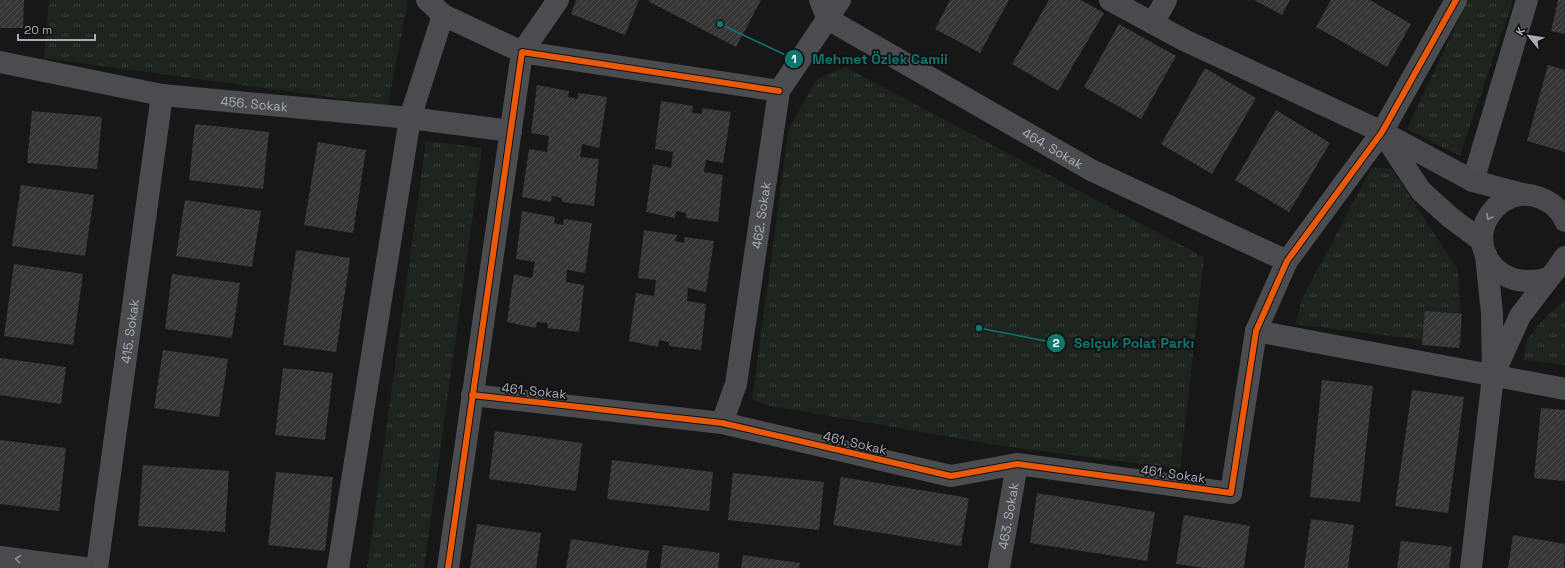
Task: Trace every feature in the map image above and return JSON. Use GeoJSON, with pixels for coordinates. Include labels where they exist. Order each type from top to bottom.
{"type":"FeatureCollection","features":[{"type":"Feature","properties":{"kind":"street"},"geometry":{"type":"LineString","coordinates":[[427,0],[443,15],[522,52],[780,91]]}},
{"type":"Feature","properties":{"kind":"street"},"geometry":{"type":"LineString","coordinates":[[448,568],[522,52],[558,0]]}},
{"type":"Feature","properties":{"kind":"street","name":"462. Sokak"},"geometry":{"type":"LineString","coordinates":[[722,423],[736,384],[780,91],[824,10],[840,0]]}},
{"type":"Feature","properties":{"kind":"street"},"geometry":{"type":"LineString","coordinates":[[1110,0],[1184,40],[1382,132],[1473,181],[1541,198],[1561,211]]}},
{"type":"Feature","properties":{"kind":"street"},"geometry":{"type":"LineString","coordinates":[[1154,23],[1166,0]]}},
{"type":"Feature","properties":{"kind":"street"},"geometry":{"type":"LineString","coordinates":[[1456,0],[1382,132],[1287,261],[1256,330],[1565,389]]}},
{"type":"Feature","properties":{"kind":"street"},"geometry":{"type":"LineString","coordinates":[[1473,181],[1527,0]]}},
{"type":"Feature","properties":{"kind":"street","name":"464. Sokak"},"geometry":{"type":"LineString","coordinates":[[824,10],[1091,170],[1287,261]]}},
{"type":"Feature","properties":{"kind":"street"},"geometry":{"type":"LineString","coordinates":[[338,568],[410,118],[443,15]]}},
{"type":"Feature","properties":{"kind":"street","name":"456. Sokak"},"geometry":{"type":"LineString","coordinates":[[0,62],[162,95],[410,118],[511,131]]}},
{"type":"Feature","properties":{"kind":"street","name":"415. Sokak"},"geometry":{"type":"LineString","coordinates":[[97,568],[162,95]]}},
{"type":"Feature","properties":{"kind":"street"},"geometry":{"type":"LineString","coordinates":[[1382,132],[1421,191],[1484,248],[1493,268],[1505,277],[1519,282],[1533,281],[1557,275]]}},
{"type":"Feature","properties":{"kind":"street"},"geometry":{"type":"LineString","coordinates":[[1471,568],[1493,376],[1492,313],[1484,248],[1484,226],[1490,213],[1501,203],[1513,197],[1527,195]]}},
{"type":"Feature","properties":{"kind":"street"},"geometry":{"type":"LineString","coordinates":[[1493,376],[1520,316],[1557,275],[1565,257]]}},
{"type":"Feature","properties":{"kind":"street","name":"461. Sokak"},"geometry":{"type":"LineString","coordinates":[[472,395],[722,423],[951,476],[1017,464],[1231,493],[1256,330]]}},
{"type":"Feature","properties":{"kind":"street","name":"463. Sokak"},"geometry":{"type":"LineString","coordinates":[[999,568],[1017,464]]}},
{"type":"Feature","properties":{"kind":"street"},"geometry":{"type":"LineString","coordinates":[[0,557],[84,568]]}},
{"type":"Feature","properties":{"kind":"green space"},"geometry":{"type":"Polygon","coordinates":[[[49,0],[408,1],[388,105],[44,58],[49,0]]]}},
{"type":"Feature","properties":{"kind":"green space"},"geometry":{"type":"Polygon","coordinates":[[[1468,0],[1513,0],[1460,156],[1407,129],[1468,0]]]}},
{"type":"Feature","properties":{"kind":"green space"},"geometry":{"type":"Polygon","coordinates":[[[845,67],[1204,257],[1180,469],[1002,446],[766,405],[752,400],[789,128],[817,79],[845,67]]]}},
{"type":"Feature","properties":{"kind":"green space"},"geometry":{"type":"Polygon","coordinates":[[[426,141],[482,148],[424,568],[367,568],[426,141]]]}},
{"type":"Feature","properties":{"kind":"green space"},"geometry":{"type":"Polygon","coordinates":[[[1372,167],[1392,169],[1458,270],[1462,345],[1295,324],[1303,297],[1372,167]]]}},
{"type":"Feature","properties":{"kind":"green space"},"geometry":{"type":"Polygon","coordinates":[[[1563,301],[1565,301],[1565,365],[1523,360],[1527,340],[1542,321],[1563,301]]]}},
{"type":"Feature","properties":{"kind":"building"},"geometry":{"type":"Polygon","coordinates":[[[0,0],[24,0],[23,28],[0,28],[0,0]]]}},
{"type":"Feature","properties":{"kind":"building"},"geometry":{"type":"Polygon","coordinates":[[[576,0],[639,0],[625,35],[571,14],[576,0]]]}},
{"type":"Feature","properties":{"kind":"building"},"geometry":{"type":"Polygon","coordinates":[[[761,0],[736,47],[648,1],[761,0]]]}},
{"type":"Feature","properties":{"kind":"building"},"geometry":{"type":"Polygon","coordinates":[[[950,0],[1009,0],[980,53],[935,29],[950,0]]]}},
{"type":"Feature","properties":{"kind":"building"},"geometry":{"type":"Polygon","coordinates":[[[1049,0],[1081,0],[1104,13],[1058,91],[1012,64],[1049,0]]]}},
{"type":"Feature","properties":{"kind":"building"},"geometry":{"type":"Polygon","coordinates":[[[1254,0],[1290,0],[1282,15],[1254,0]]]}},
{"type":"Feature","properties":{"kind":"building"},"geometry":{"type":"Polygon","coordinates":[[[1331,0],[1370,0],[1411,24],[1387,67],[1316,27],[1331,0]]]}},
{"type":"Feature","properties":{"kind":"building"},"geometry":{"type":"Polygon","coordinates":[[[1558,0],[1565,0],[1565,34],[1551,31],[1558,0]]]}},
{"type":"Feature","properties":{"kind":"building"},"geometry":{"type":"Polygon","coordinates":[[[1119,24],[1176,56],[1141,119],[1084,87],[1119,24]]]}},
{"type":"Feature","properties":{"kind":"building"},"geometry":{"type":"Polygon","coordinates":[[[1548,65],[1565,70],[1565,152],[1527,141],[1548,65]]]}},
{"type":"Feature","properties":{"kind":"building"},"geometry":{"type":"Polygon","coordinates":[[[1205,68],[1256,98],[1212,174],[1161,144],[1205,68]]]}},
{"type":"Feature","properties":{"kind":"building"},"geometry":{"type":"Polygon","coordinates":[[[537,85],[569,91],[568,97],[578,99],[578,93],[607,97],[599,148],[582,144],[580,157],[599,159],[594,206],[562,202],[562,198],[552,196],[551,202],[522,197],[529,149],[547,152],[549,136],[531,133],[537,85]]]}},
{"type":"Feature","properties":{"kind":"building"},"geometry":{"type":"Polygon","coordinates":[[[661,101],[693,106],[692,113],[702,114],[702,108],[731,112],[723,163],[706,160],[704,172],[723,175],[718,222],[686,218],[686,213],[676,211],[675,218],[646,212],[653,164],[671,168],[673,152],[655,149],[661,101]]]}},
{"type":"Feature","properties":{"kind":"building"},"geometry":{"type":"Polygon","coordinates":[[[1276,110],[1330,143],[1289,212],[1235,180],[1276,110]]]}},
{"type":"Feature","properties":{"kind":"building"},"geometry":{"type":"Polygon","coordinates":[[[32,111],[102,117],[97,169],[27,163],[32,111]]]}},
{"type":"Feature","properties":{"kind":"building"},"geometry":{"type":"Polygon","coordinates":[[[195,124],[269,132],[263,189],[189,180],[195,124]]]}},
{"type":"Feature","properties":{"kind":"building"},"geometry":{"type":"Polygon","coordinates":[[[318,142],[366,150],[353,233],[304,225],[318,142]]]}},
{"type":"Feature","properties":{"kind":"building"},"geometry":{"type":"Polygon","coordinates":[[[21,185],[94,195],[85,256],[12,246],[21,185]]]}},
{"type":"Feature","properties":{"kind":"building"},"geometry":{"type":"Polygon","coordinates":[[[185,200],[261,211],[252,267],[176,256],[185,200]]]}},
{"type":"Feature","properties":{"kind":"building"},"geometry":{"type":"Polygon","coordinates":[[[522,211],[555,217],[554,223],[563,225],[564,219],[592,223],[585,273],[567,270],[566,282],[584,285],[579,332],[548,328],[547,323],[537,322],[536,328],[507,322],[514,274],[532,278],[535,262],[516,259],[522,211]]]}},
{"type":"Feature","properties":{"kind":"building"},"geometry":{"type":"Polygon","coordinates":[[[644,230],[677,235],[675,241],[684,243],[685,237],[714,241],[706,292],[688,288],[687,301],[706,304],[701,350],[669,346],[669,342],[659,340],[658,347],[629,341],[636,293],[654,296],[656,280],[638,278],[644,230]]]}},
{"type":"Feature","properties":{"kind":"building"},"geometry":{"type":"Polygon","coordinates":[[[296,250],[350,258],[336,352],[283,345],[296,250]]]}},
{"type":"Feature","properties":{"kind":"building"},"geometry":{"type":"Polygon","coordinates":[[[14,264],[83,274],[73,345],[4,336],[14,264]]]}},
{"type":"Feature","properties":{"kind":"building"},"geometry":{"type":"Polygon","coordinates":[[[172,274],[240,283],[232,338],[165,329],[172,274]]]}},
{"type":"Feature","properties":{"kind":"building"},"geometry":{"type":"Polygon","coordinates":[[[1425,311],[1462,314],[1459,348],[1422,345],[1425,311]]]}},
{"type":"Feature","properties":{"kind":"building"},"geometry":{"type":"Polygon","coordinates":[[[163,350],[228,359],[219,417],[154,408],[163,350]]]}},
{"type":"Feature","properties":{"kind":"building"},"geometry":{"type":"Polygon","coordinates":[[[0,358],[66,367],[61,404],[0,395],[0,358]]]}},
{"type":"Feature","properties":{"kind":"building"},"geometry":{"type":"Polygon","coordinates":[[[283,368],[333,373],[325,440],[275,435],[283,368]]]}},
{"type":"Feature","properties":{"kind":"building"},"geometry":{"type":"Polygon","coordinates":[[[1322,380],[1373,386],[1360,502],[1310,497],[1322,380]]]}},
{"type":"Feature","properties":{"kind":"building"},"geometry":{"type":"Polygon","coordinates":[[[1412,390],[1464,397],[1448,513],[1395,506],[1412,390]]]}},
{"type":"Feature","properties":{"kind":"building"},"geometry":{"type":"Polygon","coordinates":[[[1541,408],[1565,410],[1565,481],[1534,478],[1541,408]]]}},
{"type":"Feature","properties":{"kind":"building"},"geometry":{"type":"Polygon","coordinates":[[[495,431],[582,443],[576,491],[489,479],[495,431]]]}},
{"type":"Feature","properties":{"kind":"building"},"geometry":{"type":"Polygon","coordinates":[[[0,440],[66,448],[59,511],[0,504],[0,440]]]}},
{"type":"Feature","properties":{"kind":"building"},"geometry":{"type":"Polygon","coordinates":[[[612,460],[713,472],[709,511],[607,499],[612,460]]]}},
{"type":"Feature","properties":{"kind":"building"},"geometry":{"type":"Polygon","coordinates":[[[143,465],[229,471],[225,532],[138,526],[143,465]]]}},
{"type":"Feature","properties":{"kind":"building"},"geometry":{"type":"Polygon","coordinates":[[[276,472],[333,477],[325,551],[268,545],[276,472]]]}},
{"type":"Feature","properties":{"kind":"building"},"geometry":{"type":"Polygon","coordinates":[[[733,473],[824,482],[819,530],[728,520],[733,473]]]}},
{"type":"Feature","properties":{"kind":"building"},"geometry":{"type":"Polygon","coordinates":[[[841,477],[969,498],[961,546],[833,525],[841,477]]]}},
{"type":"Feature","properties":{"kind":"building"},"geometry":{"type":"Polygon","coordinates":[[[1037,493],[1155,512],[1147,561],[1030,543],[1037,493]]]}},
{"type":"Feature","properties":{"kind":"building"},"geometry":{"type":"Polygon","coordinates":[[[1184,515],[1250,526],[1244,568],[1204,568],[1176,564],[1184,515]]]}},
{"type":"Feature","properties":{"kind":"building"},"geometry":{"type":"Polygon","coordinates":[[[1311,519],[1354,525],[1348,568],[1304,568],[1311,519]]]}},
{"type":"Feature","properties":{"kind":"building"},"geometry":{"type":"Polygon","coordinates":[[[477,524],[541,533],[536,568],[470,568],[477,524]]]}},
{"type":"Feature","properties":{"kind":"building"},"geometry":{"type":"Polygon","coordinates":[[[1513,535],[1565,544],[1564,568],[1508,568],[1513,535]]]}},
{"type":"Feature","properties":{"kind":"building"},"geometry":{"type":"Polygon","coordinates":[[[571,539],[649,551],[646,568],[566,568],[571,539]]]}},
{"type":"Feature","properties":{"kind":"building"},"geometry":{"type":"Polygon","coordinates":[[[1401,541],[1452,547],[1449,568],[1397,568],[1401,541]]]}},
{"type":"Feature","properties":{"kind":"building"},"geometry":{"type":"Polygon","coordinates":[[[663,545],[720,553],[718,568],[660,568],[663,545]]]}},
{"type":"Feature","properties":{"kind":"building"},"geometry":{"type":"Polygon","coordinates":[[[743,555],[800,563],[799,568],[741,568],[743,555]]]}},
{"type":"Feature","properties":{"kind":"cycle path"},"geometry":{"type":"LineString","coordinates":[[472,395],[722,423],[951,476],[1017,464],[1231,493],[1256,331],[1287,261],[1382,132],[1456,0]]}},
{"type":"Feature","properties":{"kind":"cycle path"},"geometry":{"type":"LineString","coordinates":[[448,568],[522,52],[779,91]]}},
{"type":"Feature","properties":{"kind":"place","name":"Mehmet Özlek Camii"},"geometry":{"type":"Point","coordinates":[720,24]}},
{"type":"Feature","properties":{"kind":"place","name":"Selçuk Polat Parkı"},"geometry":{"type":"Point","coordinates":[979,328]}}]}
